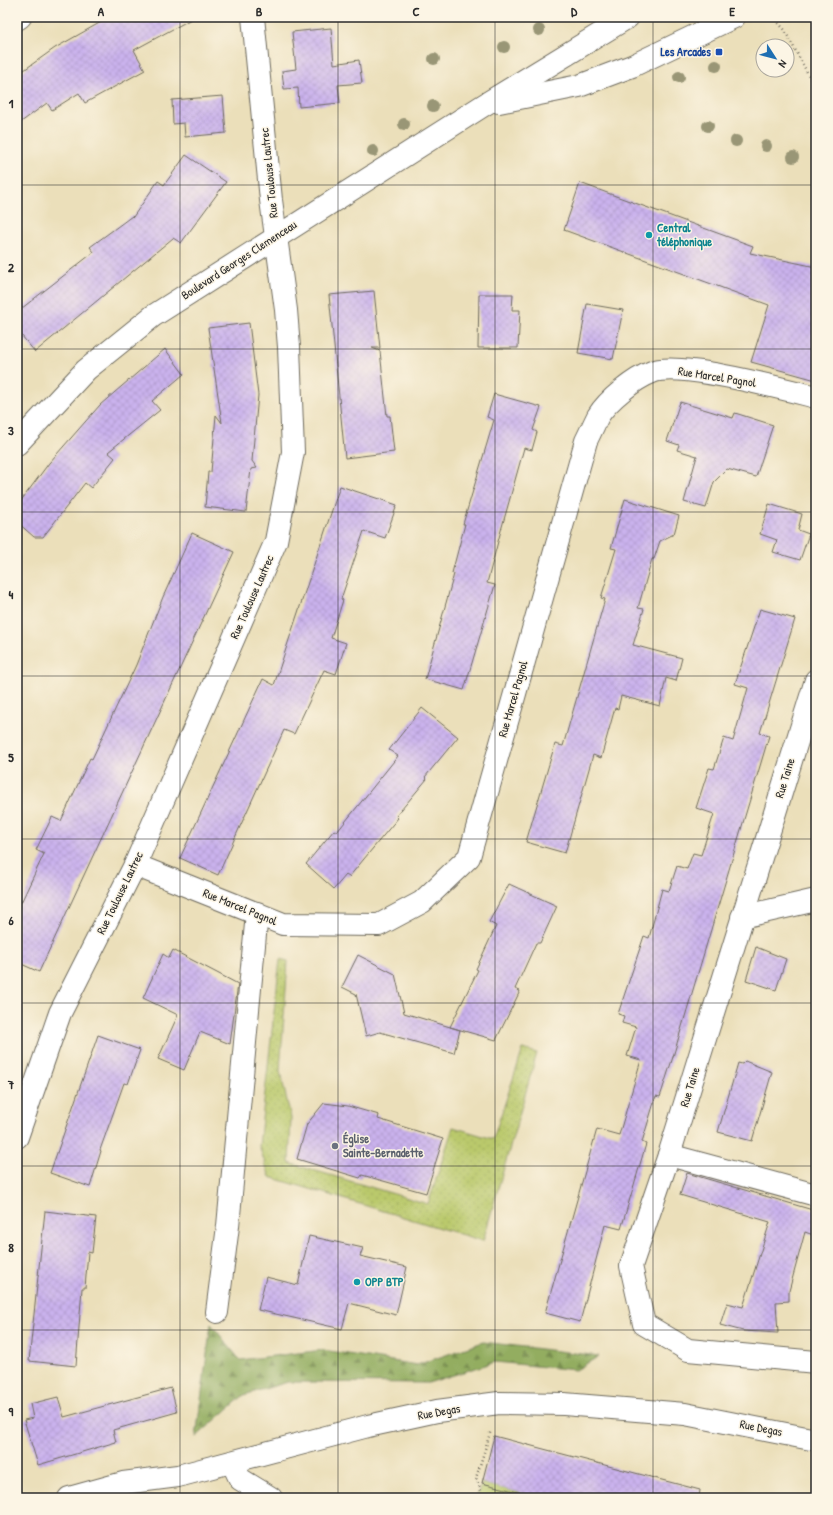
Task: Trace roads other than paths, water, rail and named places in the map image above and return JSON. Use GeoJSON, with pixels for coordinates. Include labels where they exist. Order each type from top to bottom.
{"type":"FeatureCollection","features":[{"type":"Feature","properties":{"kind":"street","name":"Rue Toulouse Lautrec"},"geometry":{"type":"LineString","coordinates":[[17,1137],[60,1013],[135,865],[276,541],[293,452],[289,346],[253,17]]}},
{"type":"Feature","properties":{"kind":"street"},"geometry":{"type":"LineString","coordinates":[[578,86],[574,68],[580,59],[597,47],[628,17]]}},
{"type":"Feature","properties":{"kind":"street","name":"Boulevard Georges Clemenceau"},"geometry":{"type":"LineString","coordinates":[[17,444],[86,370],[153,316],[484,106],[628,17]]}},
{"type":"Feature","properties":{"kind":"street","name":"Boulevard Georges Clemenceau"},"geometry":{"type":"LineString","coordinates":[[484,106],[578,86],[632,66],[734,17]]}},
{"type":"Feature","properties":{"kind":"street","name":"Rue Marcel Pagnol"},"geometry":{"type":"LineString","coordinates":[[135,865],[283,924],[379,925],[422,902],[469,857],[586,441],[599,416],[612,401],[633,382],[653,372],[673,370],[753,382],[816,397]]}},
{"type":"Feature","properties":{"kind":"street","name":"Rue Taine"},"geometry":{"type":"LineString","coordinates":[[816,680],[669,1154],[632,1266],[644,1324],[688,1350],[816,1362]]}},
{"type":"Feature","properties":{"kind":"street"},"geometry":{"type":"LineString","coordinates":[[742,917],[816,900]]}},
{"type":"Feature","properties":{"kind":"street"},"geometry":{"type":"LineString","coordinates":[[217,1312],[228,1218],[257,913]]}},
{"type":"Feature","properties":{"kind":"street"},"geometry":{"type":"LineString","coordinates":[[669,1154],[816,1195]]}},
{"type":"Feature","properties":{"kind":"street","name":"Rue Degas"},"geometry":{"type":"LineString","coordinates":[[69,1498],[123,1483],[178,1476],[376,1424],[437,1411],[499,1403],[564,1404],[685,1414],[816,1440]]}},
{"type":"Feature","properties":{"kind":"street"},"geometry":{"type":"LineString","coordinates":[[232,1462],[240,1479],[271,1498]]}},
{"type":"Feature","properties":{"kind":"place","name":"Les Arcades"},"geometry":{"type":"Point","coordinates":[719,52]}},
{"type":"Feature","properties":{"kind":"place","name":"Central téléphonique"},"geometry":{"type":"Point","coordinates":[649,235]}},
{"type":"Feature","properties":{"kind":"place","name":"Église Sainte-Bernadette"},"geometry":{"type":"Point","coordinates":[335,1146]}},
{"type":"Feature","properties":{"kind":"place","name":"OPP BTP"},"geometry":{"type":"Point","coordinates":[357,1282]}}]}
